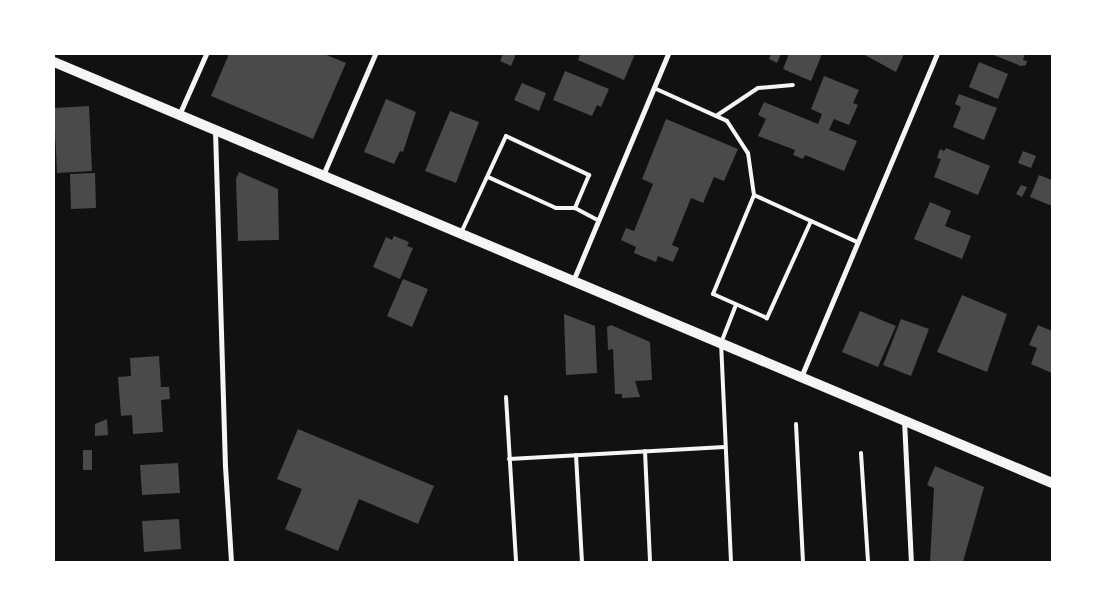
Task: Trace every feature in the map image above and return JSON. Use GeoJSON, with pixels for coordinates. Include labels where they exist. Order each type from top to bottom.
{"type":"FeatureCollection","features":[{"type":"Feature","properties":{"kind":"main road"},"geometry":{"type":"LineString","coordinates":[[54,62],[800,377],[1051,480]]}},
{"type":"Feature","properties":{"kind":"street"},"geometry":{"type":"LineString","coordinates":[[179,115],[206,54]]}},
{"type":"Feature","properties":{"kind":"street"},"geometry":{"type":"LineString","coordinates":[[323,176],[375,54]]}},
{"type":"Feature","properties":{"kind":"street"},"geometry":{"type":"LineString","coordinates":[[573,281],[668,54]]}},
{"type":"Feature","properties":{"kind":"street"},"geometry":{"type":"LineString","coordinates":[[800,377],[937,54]]}},
{"type":"Feature","properties":{"kind":"street"},"geometry":{"type":"LineString","coordinates":[[214,130],[225,466],[231,562]]}},
{"type":"Feature","properties":{"kind":"street"},"geometry":{"type":"LineString","coordinates":[[904,420],[911,562]]}},
{"type":"Feature","properties":{"kind":"lane"},"geometry":{"type":"LineString","coordinates":[[716,116],[758,88],[793,85]]}},
{"type":"Feature","properties":{"kind":"lane"},"geometry":{"type":"LineString","coordinates":[[654,88],[727,121],[748,153],[754,195],[713,294],[767,318],[811,221]]}},
{"type":"Feature","properties":{"kind":"lane"},"geometry":{"type":"LineString","coordinates":[[461,234],[506,136],[589,174],[575,208]]}},
{"type":"Feature","properties":{"kind":"lane"},"geometry":{"type":"LineString","coordinates":[[488,177],[556,208],[575,208],[598,220]]}},
{"type":"Feature","properties":{"kind":"lane"},"geometry":{"type":"LineString","coordinates":[[754,195],[857,242]]}},
{"type":"Feature","properties":{"kind":"lane"},"geometry":{"type":"LineString","coordinates":[[731,562],[721,343],[736,305]]}},
{"type":"Feature","properties":{"kind":"lane"},"geometry":{"type":"LineString","coordinates":[[506,397],[516,562]]}},
{"type":"Feature","properties":{"kind":"lane"},"geometry":{"type":"LineString","coordinates":[[796,424],[802,562]]}},
{"type":"Feature","properties":{"kind":"lane"},"geometry":{"type":"LineString","coordinates":[[509,459],[725,447]]}},
{"type":"Feature","properties":{"kind":"lane"},"geometry":{"type":"LineString","coordinates":[[645,451],[650,562]]}},
{"type":"Feature","properties":{"kind":"lane"},"geometry":{"type":"LineString","coordinates":[[861,453],[868,562]]}},
{"type":"Feature","properties":{"kind":"lane"},"geometry":{"type":"LineString","coordinates":[[576,455],[582,562]]}},
{"type":"Feature","properties":{"kind":"building"},"geometry":{"type":"Polygon","coordinates":[[[229,54],[324,54],[346,63],[313,139],[211,96],[229,54]]]}},
{"type":"Feature","properties":{"kind":"building"},"geometry":{"type":"Polygon","coordinates":[[[503,54],[516,54],[511,66],[500,61],[503,54]]]}},
{"type":"Feature","properties":{"kind":"building"},"geometry":{"type":"Polygon","coordinates":[[[580,54],[635,54],[624,80],[578,60],[580,54]]]}},
{"type":"Feature","properties":{"kind":"building"},"geometry":{"type":"Polygon","coordinates":[[[771,54],[781,54],[777,63],[769,59],[771,54]]]}},
{"type":"Feature","properties":{"kind":"building"},"geometry":{"type":"Polygon","coordinates":[[[789,54],[822,54],[811,81],[783,69],[789,54]]]}},
{"type":"Feature","properties":{"kind":"building"},"geometry":{"type":"Polygon","coordinates":[[[863,54],[904,54],[896,72],[863,54]]]}},
{"type":"Feature","properties":{"kind":"building"},"geometry":{"type":"Polygon","coordinates":[[[991,54],[1025,54],[1023,60],[1027,61],[1026,65],[1021,66],[991,54]]]}},
{"type":"Feature","properties":{"kind":"building"},"geometry":{"type":"Polygon","coordinates":[[[979,62],[1008,74],[998,99],[969,87],[979,62]]]}},
{"type":"Feature","properties":{"kind":"building"},"geometry":{"type":"Polygon","coordinates":[[[565,71],[609,89],[601,107],[597,105],[592,116],[553,100],[565,71]]]}},
{"type":"Feature","properties":{"kind":"building"},"geometry":{"type":"Polygon","coordinates":[[[824,76],[859,90],[853,103],[858,105],[849,125],[834,119],[829,130],[857,141],[844,171],[805,155],[803,159],[793,155],[795,150],[758,136],[766,119],[758,115],[764,102],[818,124],[822,114],[811,109],[824,76]]]}},
{"type":"Feature","properties":{"kind":"building"},"geometry":{"type":"Polygon","coordinates":[[[522,83],[546,93],[539,111],[514,100],[522,83]]]}},
{"type":"Feature","properties":{"kind":"building"},"geometry":{"type":"Polygon","coordinates":[[[959,94],[997,108],[984,140],[953,127],[961,107],[955,104],[959,94]]]}},
{"type":"Feature","properties":{"kind":"building"},"geometry":{"type":"Polygon","coordinates":[[[386,99],[416,112],[403,152],[400,151],[394,164],[364,152],[386,99]]]}},
{"type":"Feature","properties":{"kind":"building"},"geometry":{"type":"Polygon","coordinates":[[[89,106],[92,171],[57,173],[54,108],[89,106]]]}},
{"type":"Feature","properties":{"kind":"building"},"geometry":{"type":"Polygon","coordinates":[[[450,111],[479,122],[456,183],[425,171],[450,111]]]}},
{"type":"Feature","properties":{"kind":"building"},"geometry":{"type":"Polygon","coordinates":[[[666,119],[738,149],[724,181],[714,177],[703,203],[691,198],[672,245],[679,248],[673,262],[658,256],[656,262],[634,253],[636,247],[621,240],[626,228],[634,231],[653,184],[642,179],[666,119]]]}},
{"type":"Feature","properties":{"kind":"building"},"geometry":{"type":"Polygon","coordinates":[[[946,148],[990,166],[978,195],[934,177],[941,159],[937,158],[940,149],[944,151],[946,148]]]}},
{"type":"Feature","properties":{"kind":"building"},"geometry":{"type":"Polygon","coordinates":[[[1023,151],[1036,156],[1031,168],[1018,163],[1023,151]]]}},
{"type":"Feature","properties":{"kind":"building"},"geometry":{"type":"Polygon","coordinates":[[[239,172],[278,189],[279,240],[238,241],[236,179],[239,172]]]}},
{"type":"Feature","properties":{"kind":"building"},"geometry":{"type":"Polygon","coordinates":[[[95,173],[96,208],[71,209],[70,174],[95,173]]]}},
{"type":"Feature","properties":{"kind":"building"},"geometry":{"type":"Polygon","coordinates":[[[1039,175],[1052,180],[1052,206],[1030,197],[1039,175]]]}},
{"type":"Feature","properties":{"kind":"building"},"geometry":{"type":"Polygon","coordinates":[[[1021,185],[1027,187],[1022,197],[1016,194],[1021,185]]]}},
{"type":"Feature","properties":{"kind":"building"},"geometry":{"type":"Polygon","coordinates":[[[930,202],[951,211],[945,226],[971,236],[962,259],[914,239],[930,202]]]}},
{"type":"Feature","properties":{"kind":"building"},"geometry":{"type":"Polygon","coordinates":[[[394,236],[409,242],[407,246],[413,248],[400,279],[373,267],[386,237],[392,240],[394,236]]]}},
{"type":"Feature","properties":{"kind":"building"},"geometry":{"type":"Polygon","coordinates":[[[403,279],[428,289],[412,327],[387,316],[403,279]]]}},
{"type":"Feature","properties":{"kind":"building"},"geometry":{"type":"Polygon","coordinates":[[[962,295],[1007,314],[987,372],[937,352],[962,295]]]}},
{"type":"Feature","properties":{"kind":"building"},"geometry":{"type":"Polygon","coordinates":[[[860,311],[896,326],[878,367],[842,352],[860,311]]]}},
{"type":"Feature","properties":{"kind":"building"},"geometry":{"type":"Polygon","coordinates":[[[564,314],[595,326],[597,373],[566,375],[564,314]]]}},
{"type":"Feature","properties":{"kind":"building"},"geometry":{"type":"Polygon","coordinates":[[[901,319],[929,329],[911,376],[883,365],[901,319]]]}},
{"type":"Feature","properties":{"kind":"building"},"geometry":{"type":"Polygon","coordinates":[[[611,325],[650,342],[652,380],[635,381],[640,397],[622,398],[622,394],[615,394],[613,349],[608,350],[607,327],[611,325]]]}},
{"type":"Feature","properties":{"kind":"building"},"geometry":{"type":"Polygon","coordinates":[[[1038,325],[1052,331],[1052,373],[1031,364],[1037,348],[1029,345],[1038,325]]]}},
{"type":"Feature","properties":{"kind":"building"},"geometry":{"type":"Polygon","coordinates":[[[159,356],[161,387],[169,387],[170,399],[161,400],[163,432],[133,434],[132,415],[121,416],[118,377],[131,376],[130,358],[159,356]]]}},
{"type":"Feature","properties":{"kind":"building"},"geometry":{"type":"Polygon","coordinates":[[[107,419],[108,435],[95,436],[95,424],[107,419]]]}},
{"type":"Feature","properties":{"kind":"building"},"geometry":{"type":"Polygon","coordinates":[[[298,429],[434,486],[418,524],[359,499],[338,551],[285,529],[302,489],[277,479],[298,429]]]}},
{"type":"Feature","properties":{"kind":"building"},"geometry":{"type":"Polygon","coordinates":[[[83,450],[92,450],[92,470],[83,470],[83,450]]]}},
{"type":"Feature","properties":{"kind":"building"},"geometry":{"type":"Polygon","coordinates":[[[178,463],[180,493],[142,495],[140,465],[178,463]]]}},
{"type":"Feature","properties":{"kind":"building"},"geometry":{"type":"Polygon","coordinates":[[[935,466],[984,487],[963,562],[930,562],[934,488],[927,485],[935,466]]]}},
{"type":"Feature","properties":{"kind":"building"},"geometry":{"type":"Polygon","coordinates":[[[179,519],[181,549],[144,552],[142,521],[179,519]]]}}]}
